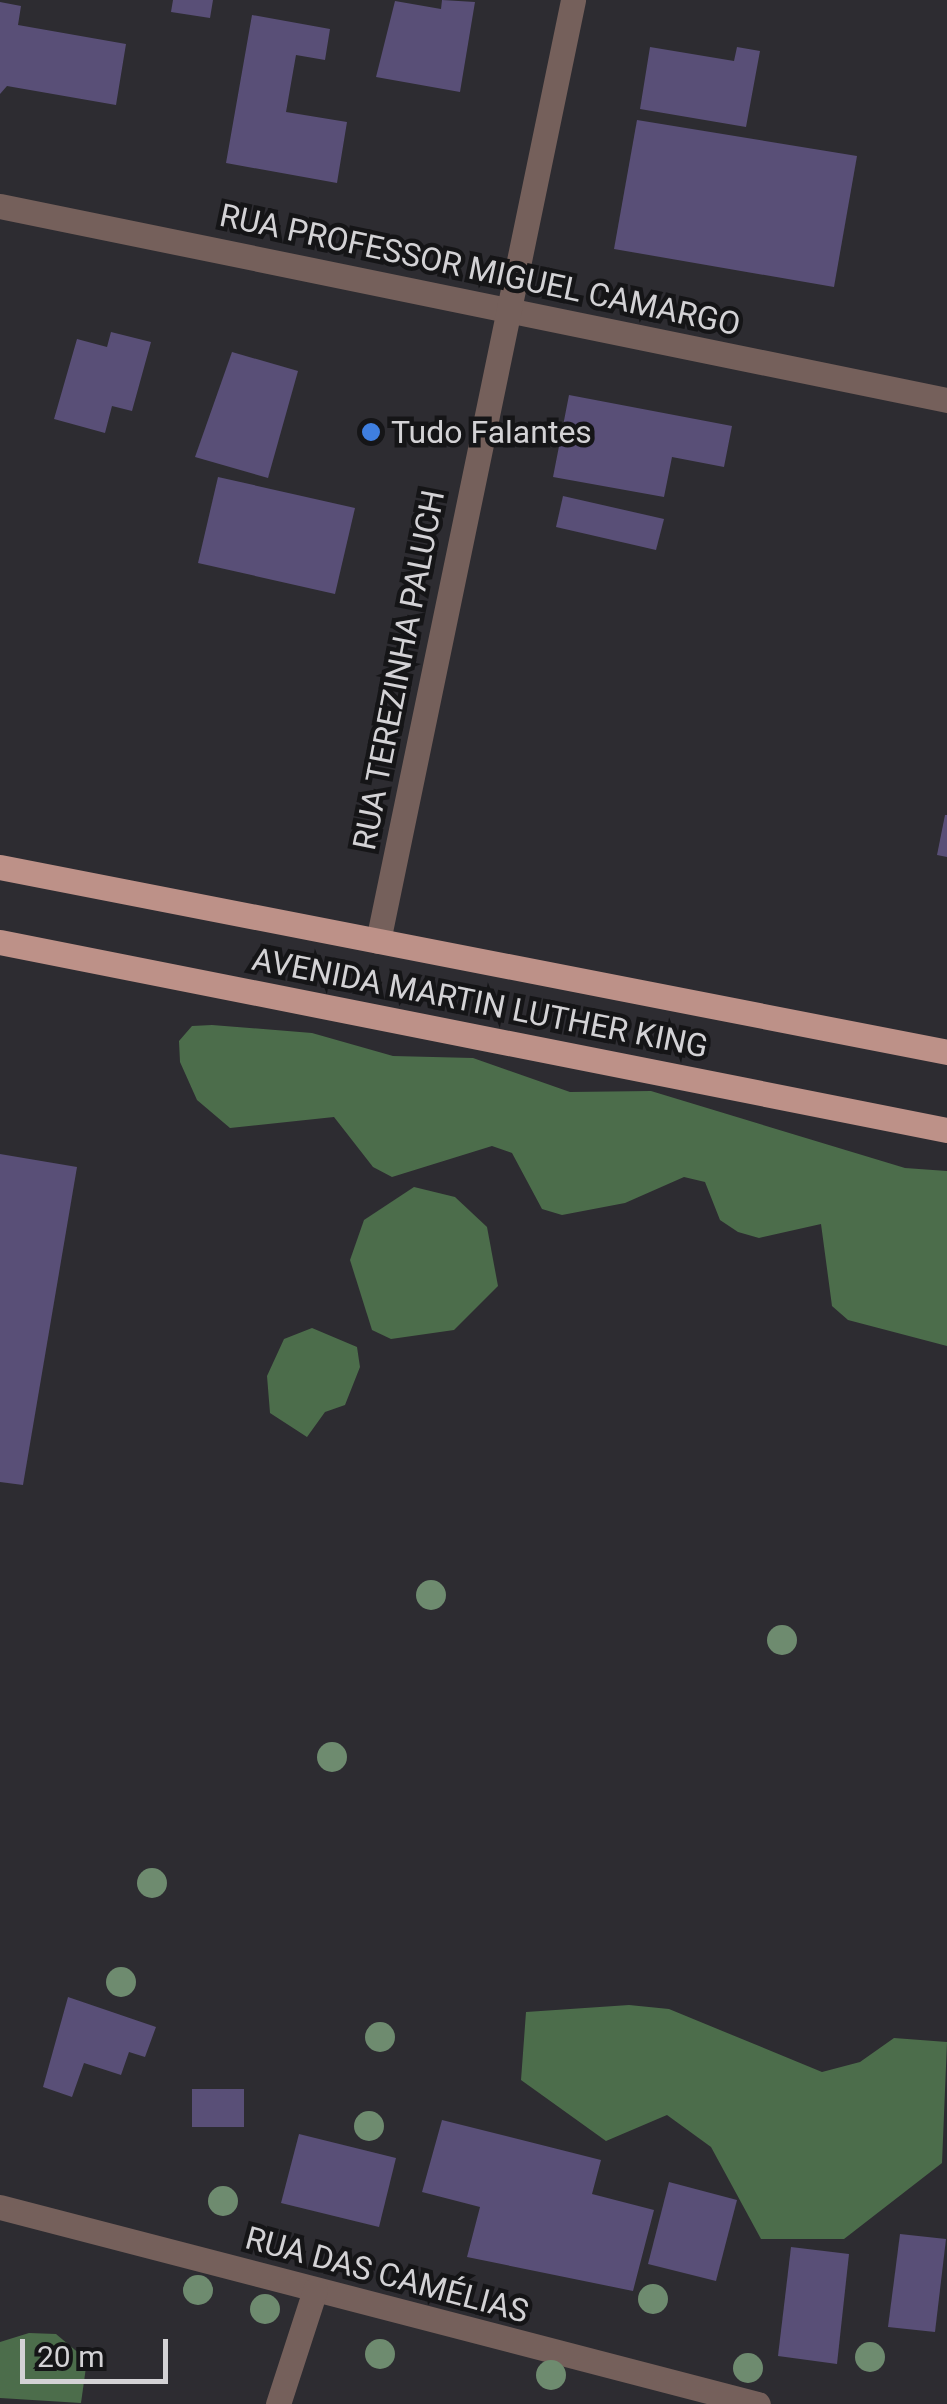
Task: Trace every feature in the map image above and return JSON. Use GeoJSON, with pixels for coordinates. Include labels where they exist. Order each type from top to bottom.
{"type":"FeatureCollection","features":[{"type":"Feature","properties":{"kind":"main road","name":"AVENIDA MARTIN LUTHER KING"},"geometry":{"type":"LineString","coordinates":[[0,867],[947,1052]]}},
{"type":"Feature","properties":{"kind":"main road","name":"AVENIDA MARTIN LUTHER KING"},"geometry":{"type":"LineString","coordinates":[[0,942],[947,1130]]}},
{"type":"Feature","properties":{"kind":"street","name":"RUA TEREZINHA PALUCH"},"geometry":{"type":"LineString","coordinates":[[378,942],[504,306],[573,0]]}},
{"type":"Feature","properties":{"kind":"street","name":"RUA PROFESSOR MIGUEL CAMARGO"},"geometry":{"type":"LineString","coordinates":[[0,206],[504,306],[947,400]]}},
{"type":"Feature","properties":{"kind":"street","name":"RUA DAS CAMÉLIAS"},"geometry":{"type":"LineString","coordinates":[[0,2207],[758,2404]]}},
{"type":"Feature","properties":{"kind":"street"},"geometry":{"type":"LineString","coordinates":[[278,2404],[315,2290]]}},
{"type":"Feature","properties":{"kind":"green space"},"geometry":{"type":"Polygon","coordinates":[[[192,1026],[312,1033],[393,1056],[473,1058],[570,1092],[651,1091],[905,1168],[947,1171],[947,1346],[848,1320],[832,1306],[821,1224],[759,1238],[738,1232],[720,1220],[705,1182],[684,1177],[625,1203],[562,1215],[542,1209],[512,1153],[492,1146],[392,1177],[373,1167],[334,1117],[230,1128],[197,1100],[180,1062],[179,1041],[192,1026]]]}},
{"type":"Feature","properties":{"kind":"green space"},"geometry":{"type":"Polygon","coordinates":[[[414,1187],[455,1197],[487,1227],[498,1286],[454,1330],[391,1339],[372,1330],[350,1260],[364,1220],[414,1187]]]}},
{"type":"Feature","properties":{"kind":"green space"},"geometry":{"type":"Polygon","coordinates":[[[312,1328],[357,1347],[360,1367],[345,1405],[325,1412],[307,1437],[270,1413],[267,1376],[284,1339],[312,1328]]]}},
{"type":"Feature","properties":{"kind":"green space"},"geometry":{"type":"Polygon","coordinates":[[[629,2005],[669,2009],[822,2072],[860,2062],[894,2038],[947,2042],[942,2163],[844,2239],[761,2239],[711,2147],[667,2115],[606,2141],[521,2080],[526,2012],[629,2005]]]}},
{"type":"Feature","properties":{"kind":"green space"},"geometry":{"type":"Polygon","coordinates":[[[29,2333],[56,2334],[87,2360],[81,2403],[0,2398],[0,2342],[29,2333]]]}},
{"type":"Feature","properties":{"kind":"building"},"geometry":{"type":"Polygon","coordinates":[[[173,0],[213,0],[210,18],[171,12],[173,0]]]}},
{"type":"Feature","properties":{"kind":"building"},"geometry":{"type":"Polygon","coordinates":[[[442,0],[475,2],[460,92],[376,77],[395,1],[441,9],[442,0]]]}},
{"type":"Feature","properties":{"kind":"building"},"geometry":{"type":"Polygon","coordinates":[[[0,2],[21,6],[18,25],[126,44],[116,105],[7,86],[0,94],[0,2]]]}},
{"type":"Feature","properties":{"kind":"building"},"geometry":{"type":"Polygon","coordinates":[[[252,15],[330,29],[325,60],[296,55],[286,112],[347,122],[337,183],[226,163],[252,15]]]}},
{"type":"Feature","properties":{"kind":"building"},"geometry":{"type":"Polygon","coordinates":[[[650,47],[734,61],[737,47],[760,51],[746,127],[640,109],[650,47]]]}},
{"type":"Feature","properties":{"kind":"building"},"geometry":{"type":"Polygon","coordinates":[[[637,120],[857,156],[834,287],[614,249],[637,120]]]}},
{"type":"Feature","properties":{"kind":"building"},"geometry":{"type":"Polygon","coordinates":[[[111,332],[151,342],[132,411],[112,406],[105,433],[54,419],[77,339],[107,347],[111,332]]]}},
{"type":"Feature","properties":{"kind":"building"},"geometry":{"type":"Polygon","coordinates":[[[232,352],[298,371],[268,478],[195,457],[232,352]]]}},
{"type":"Feature","properties":{"kind":"building"},"geometry":{"type":"Polygon","coordinates":[[[569,395],[732,426],[724,467],[672,457],[664,497],[553,477],[569,395]]]}},
{"type":"Feature","properties":{"kind":"building"},"geometry":{"type":"Polygon","coordinates":[[[218,477],[355,508],[335,594],[198,563],[218,477]]]}},
{"type":"Feature","properties":{"kind":"building"},"geometry":{"type":"Polygon","coordinates":[[[563,496],[664,519],[656,550],[556,527],[563,496]]]}},
{"type":"Feature","properties":{"kind":"building"},"geometry":{"type":"Polygon","coordinates":[[[947,815],[947,857],[937,855],[947,815]]]}},
{"type":"Feature","properties":{"kind":"building"},"geometry":{"type":"Polygon","coordinates":[[[0,1154],[77,1167],[23,1485],[0,1482],[0,1154]]]}},
{"type":"Feature","properties":{"kind":"building"},"geometry":{"type":"Polygon","coordinates":[[[68,1997],[156,2027],[145,2057],[129,2052],[121,2075],[84,2063],[72,2097],[43,2087],[68,1997]]]}},
{"type":"Feature","properties":{"kind":"building"},"geometry":{"type":"Polygon","coordinates":[[[192,2089],[244,2089],[244,2127],[192,2127],[192,2089]]]}},
{"type":"Feature","properties":{"kind":"building"},"geometry":{"type":"Polygon","coordinates":[[[442,2120],[601,2160],[592,2194],[654,2210],[633,2291],[467,2257],[480,2207],[422,2192],[442,2120]]]}},
{"type":"Feature","properties":{"kind":"building"},"geometry":{"type":"Polygon","coordinates":[[[299,2134],[396,2158],[379,2227],[281,2203],[299,2134]]]}},
{"type":"Feature","properties":{"kind":"building"},"geometry":{"type":"Polygon","coordinates":[[[669,2182],[737,2200],[716,2281],[648,2264],[669,2182]]]}},
{"type":"Feature","properties":{"kind":"building"},"geometry":{"type":"Polygon","coordinates":[[[900,2234],[946,2239],[935,2332],[888,2327],[900,2234]]]}},
{"type":"Feature","properties":{"kind":"building"},"geometry":{"type":"Polygon","coordinates":[[[791,2247],[849,2254],[837,2364],[778,2356],[791,2247]]]}},
{"type":"Feature","properties":{"kind":"place","name":"Tudo Falantes"},"geometry":{"type":"Point","coordinates":[371,432]}}]}
